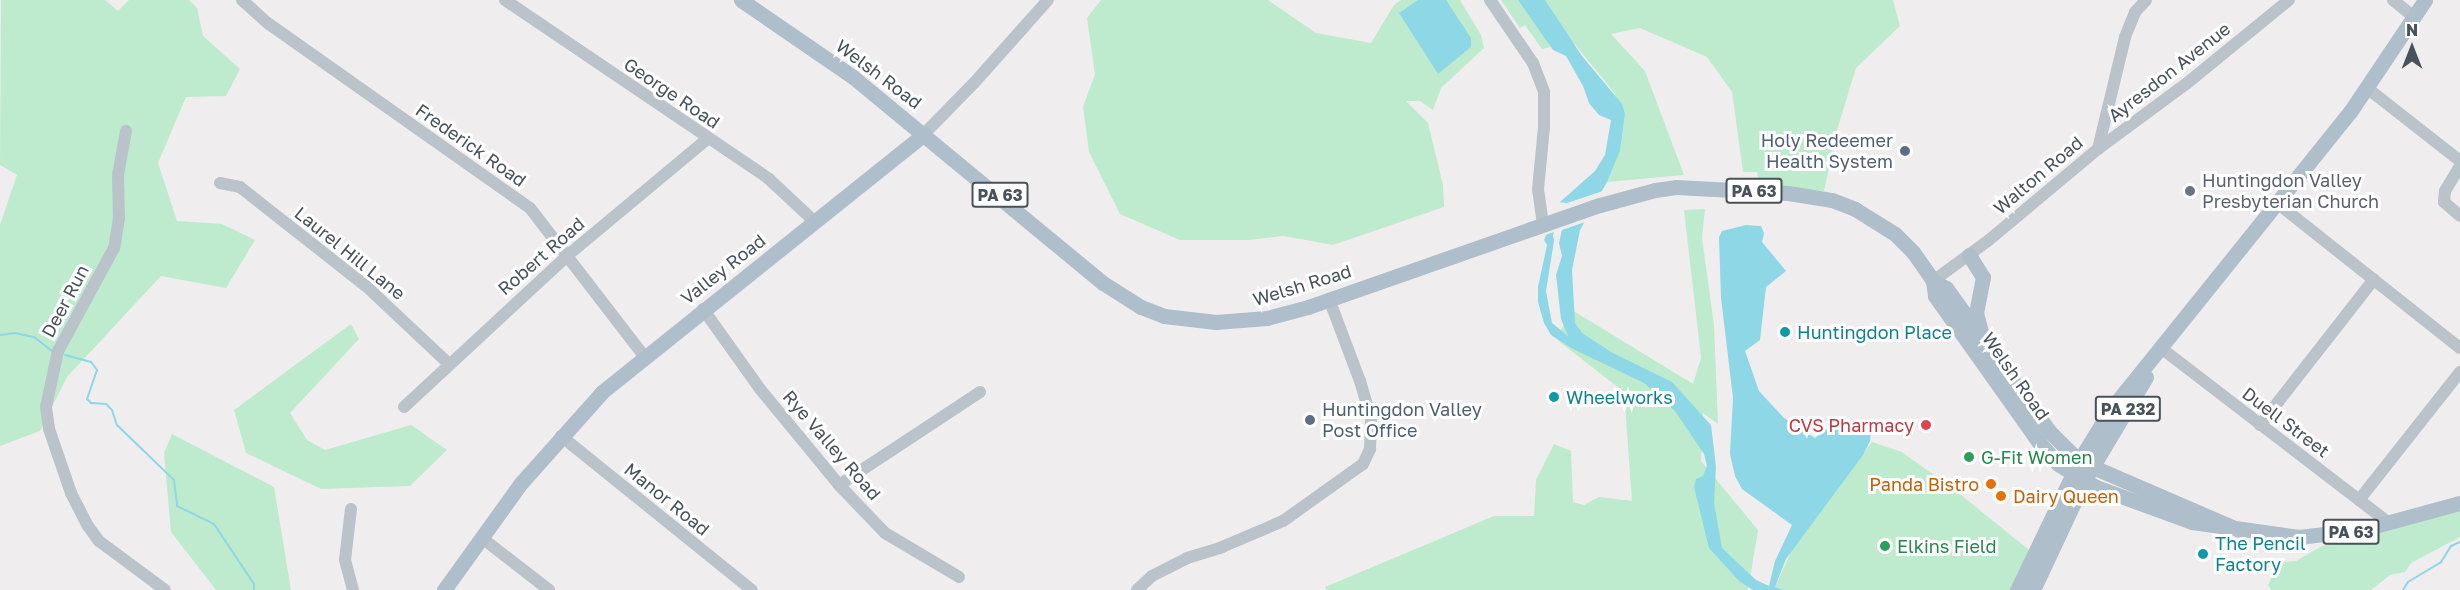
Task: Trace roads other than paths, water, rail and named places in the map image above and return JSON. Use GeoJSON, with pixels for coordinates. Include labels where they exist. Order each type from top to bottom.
{"type":"FeatureCollection","features":[{"type":"Feature","properties":{"kind":"main road","name":"Welsh Road"},"geometry":{"type":"LineString","coordinates":[[741,0],[854,77],[1103,283],[1141,307],[1164,316],[1191,320],[1254,321],[1329,299],[1629,195],[1677,187],[1788,193],[1832,200],[1855,209],[1895,234],[1912,252],[1933,281],[1946,288],[2050,432],[2082,471]]}},
{"type":"Feature","properties":{"kind":"main road","name":"PA 232"},"geometry":{"type":"LineString","coordinates":[[2017,590],[2082,471],[2162,348],[2367,88],[2426,0]]}},
{"type":"Feature","properties":{"kind":"main road","name":"Valley Road"},"geometry":{"type":"LineString","coordinates":[[444,590],[521,483],[602,392],[644,356],[924,134]]}},
{"type":"Feature","properties":{"kind":"main road"},"geometry":{"type":"LineString","coordinates":[[1969,255],[1983,277],[1976,313],[1984,340]]}},
{"type":"Feature","properties":{"kind":"main road","name":"Welsh Road"},"geometry":{"type":"LineString","coordinates":[[1933,281],[1935,296],[2038,441],[2058,464],[2082,471]]}},
{"type":"Feature","properties":{"kind":"main road","name":"PA 232"},"geometry":{"type":"LineString","coordinates":[[2033,590],[2082,471]]}},
{"type":"Feature","properties":{"kind":"main road","name":"PA 63"},"geometry":{"type":"LineString","coordinates":[[2082,471],[2239,530],[2280,536],[2319,536],[2389,523],[2460,503]]}},
{"type":"Feature","properties":{"kind":"street","name":"Frederick Road"},"geometry":{"type":"LineString","coordinates":[[243,0],[269,24],[530,208],[644,356]]}},
{"type":"Feature","properties":{"kind":"street","name":"George Road"},"geometry":{"type":"LineString","coordinates":[[505,0],[769,179],[814,221]]}},
{"type":"Feature","properties":{"kind":"street","name":"Valley Road"},"geometry":{"type":"LineString","coordinates":[[924,134],[974,83],[1048,0]]}},
{"type":"Feature","properties":{"kind":"street"},"geometry":{"type":"LineString","coordinates":[[1490,0],[1533,63],[1544,92],[1544,127],[1538,189],[1545,223]]}},
{"type":"Feature","properties":{"kind":"street","name":"Walton Road"},"geometry":{"type":"LineString","coordinates":[[1933,281],[1969,255],[2098,149],[2125,37],[2135,12],[2146,0]]}},
{"type":"Feature","properties":{"kind":"street","name":"Ayresdon Avenue"},"geometry":{"type":"LineString","coordinates":[[2098,149],[2186,84],[2289,0]]}},
{"type":"Feature","properties":{"kind":"street"},"geometry":{"type":"LineString","coordinates":[[2393,0],[2414,17]]}},
{"type":"Feature","properties":{"kind":"street"},"geometry":{"type":"LineString","coordinates":[[2367,88],[2460,161]]}},
{"type":"Feature","properties":{"kind":"street","name":"Deer Run"},"geometry":{"type":"LineString","coordinates":[[126,131],[118,175],[119,218],[114,248],[58,351],[46,407],[49,429],[71,493],[88,526],[99,541],[165,590]]}},
{"type":"Feature","properties":{"kind":"street","name":"Robert Road"},"geometry":{"type":"LineString","coordinates":[[404,407],[568,255],[707,139]]}},
{"type":"Feature","properties":{"kind":"street"},"geometry":{"type":"LineString","coordinates":[[2460,166],[2445,191],[2444,202],[2460,216]]}},
{"type":"Feature","properties":{"kind":"street","name":"Laurel Hill Lane"},"geometry":{"type":"LineString","coordinates":[[220,183],[240,187],[366,286],[449,364]]}},
{"type":"Feature","properties":{"kind":"street"},"geometry":{"type":"LineString","coordinates":[[2277,203],[2460,348]]}},
{"type":"Feature","properties":{"kind":"street"},"geometry":{"type":"LineString","coordinates":[[2260,425],[2374,279]]}},
{"type":"Feature","properties":{"kind":"street"},"geometry":{"type":"LineString","coordinates":[[1137,590],[1152,576],[1187,558],[1222,547],[1283,521],[1363,464],[1370,449],[1371,418],[1344,334],[1329,299]]}},
{"type":"Feature","properties":{"kind":"street","name":"Rye Valley Road"},"geometry":{"type":"LineString","coordinates":[[703,309],[760,389],[839,485],[885,533],[959,577]]}},
{"type":"Feature","properties":{"kind":"street","name":"Duell Street"},"geometry":{"type":"LineString","coordinates":[[2162,348],[2389,523]]}},
{"type":"Feature","properties":{"kind":"street"},"geometry":{"type":"LineString","coordinates":[[2359,500],[2460,372]]}},
{"type":"Feature","properties":{"kind":"street"},"geometry":{"type":"LineString","coordinates":[[839,485],[980,392]]}},
{"type":"Feature","properties":{"kind":"street","name":"Manor Road"},"geometry":{"type":"LineString","coordinates":[[561,436],[752,590]]}},
{"type":"Feature","properties":{"kind":"street"},"geometry":{"type":"LineString","coordinates":[[351,509],[345,560],[353,590]]}},
{"type":"Feature","properties":{"kind":"street"},"geometry":{"type":"LineString","coordinates":[[482,538],[549,590]]}},
{"type":"Feature","properties":{"kind":"water"},"geometry":{"type":"Polygon","coordinates":[[[1418,0],[1446,0],[1471,38],[1471,47],[1438,74],[1399,13],[1418,0]]]}},
{"type":"Feature","properties":{"kind":"water"},"geometry":{"type":"Polygon","coordinates":[[[1518,0],[1545,0],[1582,56],[1622,104],[1625,114],[1620,151],[1607,182],[1580,230],[1572,270],[1575,323],[1582,333],[1611,352],[1672,382],[1711,425],[1716,467],[1714,503],[1722,548],[1756,580],[1769,586],[1775,561],[1792,525],[1742,489],[1735,476],[1730,454],[1733,398],[1721,298],[1719,237],[1722,231],[1746,225],[1761,226],[1764,233],[1762,242],[1786,271],[1766,287],[1760,340],[1745,351],[1759,391],[1784,418],[1815,438],[1831,426],[1871,431],[1870,441],[1863,455],[1786,559],[1775,587],[1783,590],[1753,590],[1739,581],[1709,548],[1694,487],[1696,479],[1703,476],[1707,466],[1704,454],[1675,411],[1644,383],[1573,349],[1551,335],[1544,323],[1538,302],[1538,287],[1547,245],[1544,240],[1560,202],[1595,171],[1605,155],[1611,120],[1599,115],[1589,103],[1583,86],[1566,56],[1553,50],[1518,0]],[[1567,207],[1561,208],[1553,235],[1546,291],[1552,323],[1568,336],[1561,319],[1556,275],[1562,256],[1559,243],[1567,207]]]}},
{"type":"Feature","properties":{"kind":"waterway"},"geometry":{"type":"LineString","coordinates":[[0,335],[15,333],[34,337],[52,351]]}},
{"type":"Feature","properties":{"kind":"waterway"},"geometry":{"type":"LineString","coordinates":[[65,355],[91,362],[97,370],[87,399],[91,403],[106,404],[112,410],[117,425],[174,480],[177,506],[214,524],[254,584],[254,590]]}},
{"type":"Feature","properties":{"kind":"waterway"},"geometry":{"type":"LineString","coordinates":[[2403,590],[2408,582],[2441,562],[2451,546],[2460,542]]}},
{"type":"Feature","properties":{"kind":"place","name":"Holy Redeemer Health System"},"geometry":{"type":"Point","coordinates":[1905,151]}},
{"type":"Feature","properties":{"kind":"place","name":"Huntingdon Valley Presbyterian Church"},"geometry":{"type":"Point","coordinates":[2190,191]}},
{"type":"Feature","properties":{"kind":"place","name":"Huntingdon Place"},"geometry":{"type":"Point","coordinates":[1785,332]}},
{"type":"Feature","properties":{"kind":"place","name":"Wheelworks"},"geometry":{"type":"Point","coordinates":[1554,397]}},
{"type":"Feature","properties":{"kind":"place","name":"Huntingdon Valley Post Office"},"geometry":{"type":"Point","coordinates":[1310,420]}},
{"type":"Feature","properties":{"kind":"place","name":"CVS Pharmacy"},"geometry":{"type":"Point","coordinates":[1926,425]}},
{"type":"Feature","properties":{"kind":"place","name":"G-Fit Women"},"geometry":{"type":"Point","coordinates":[1969,457]}},
{"type":"Feature","properties":{"kind":"place","name":"Panda Bistro"},"geometry":{"type":"Point","coordinates":[1991,484]}},
{"type":"Feature","properties":{"kind":"place","name":"Dairy Queen"},"geometry":{"type":"Point","coordinates":[2001,496]}},
{"type":"Feature","properties":{"kind":"place","name":"Elkins Field"},"geometry":{"type":"Point","coordinates":[1885,546]}},
{"type":"Feature","properties":{"kind":"place","name":"The Pencil Factory"},"geometry":{"type":"Point","coordinates":[2203,554]}}]}
